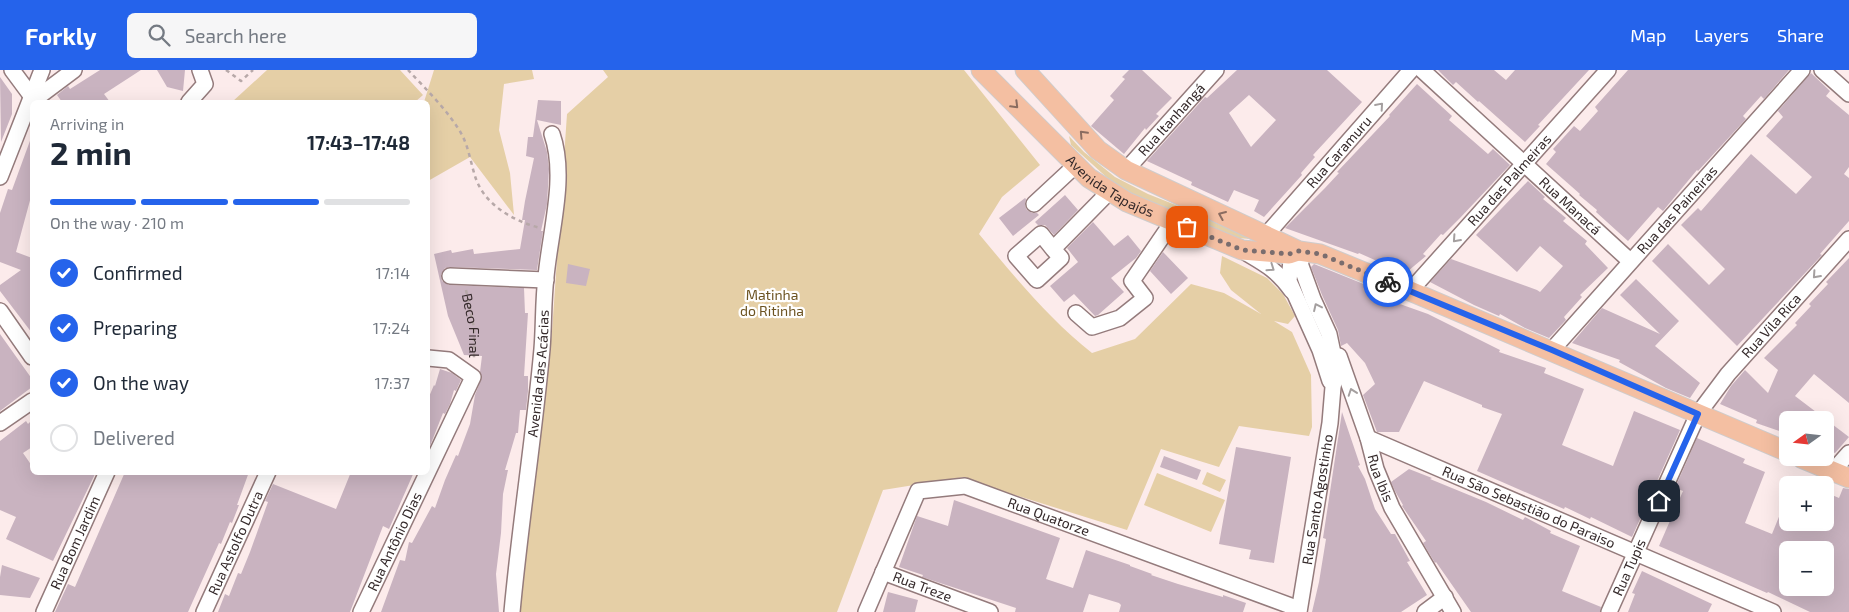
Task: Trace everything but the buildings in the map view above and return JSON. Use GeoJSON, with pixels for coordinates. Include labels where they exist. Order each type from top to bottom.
{"type":"FeatureCollection","features":[{"type":"Feature","properties":{"kind":"main road","name":"Avenida Tapajós"},"geometry":{"type":"LineString","coordinates":[[981,70],[1089,178],[1127,202],[1242,250],[1289,254],[1299,251]]}},
{"type":"Feature","properties":{"kind":"main road","name":"Avenida Tapajós"},"geometry":{"type":"LineString","coordinates":[[1025,70],[1098,150],[1126,170],[1187,200],[1267,234],[1299,251],[1320,254],[1552,350],[1779,448]]}},
{"type":"Feature","properties":{"kind":"main road"},"geometry":{"type":"LineString","coordinates":[[1049,138],[1050,123],[1056,117],[1065,115]]}},
{"type":"Feature","properties":{"kind":"main road"},"geometry":{"type":"LineString","coordinates":[[1821,466],[1841,474]]}},
{"type":"Feature","properties":{"kind":"street"},"geometry":{"type":"LineString","coordinates":[[12,70],[33,100]]}},
{"type":"Feature","properties":{"kind":"street"},"geometry":{"type":"LineString","coordinates":[[33,100],[42,70]]}},
{"type":"Feature","properties":{"kind":"street"},"geometry":{"type":"LineString","coordinates":[[33,100],[74,70]]}},
{"type":"Feature","properties":{"kind":"street"},"geometry":{"type":"LineString","coordinates":[[191,100],[205,84],[200,70]]}},
{"type":"Feature","properties":{"kind":"street","name":"Rua Itanhangá"},"geometry":{"type":"LineString","coordinates":[[1126,170],[1216,70]]}},
{"type":"Feature","properties":{"kind":"street","name":"Rua Caramuru"},"geometry":{"type":"LineString","coordinates":[[1267,234],[1411,70]]}},
{"type":"Feature","properties":{"kind":"street","name":"Rua Manacá"},"geometry":{"type":"LineString","coordinates":[[1422,70],[1630,261]]}},
{"type":"Feature","properties":{"kind":"street","name":"Rua das Palmeiras"},"geometry":{"type":"LineString","coordinates":[[1410,291],[1608,70]]}},
{"type":"Feature","properties":{"kind":"street","name":"Rua das Paineiras"},"geometry":{"type":"LineString","coordinates":[[1552,350],[1802,70]]}},
{"type":"Feature","properties":{"kind":"street"},"geometry":{"type":"LineString","coordinates":[[1822,70],[1849,94]]}},
{"type":"Feature","properties":{"kind":"street"},"geometry":{"type":"LineString","coordinates":[[0,177],[30,107]]}},
{"type":"Feature","properties":{"kind":"street","name":"Avenida das Acácias"},"geometry":{"type":"LineString","coordinates":[[512,612],[542,348],[546,280],[559,175],[556,145],[552,134]]}},
{"type":"Feature","properties":{"kind":"street"},"geometry":{"type":"LineString","coordinates":[[1034,204],[1076,165]]}},
{"type":"Feature","properties":{"kind":"street"},"geometry":{"type":"LineString","coordinates":[[1054,249],[1110,191]]}},
{"type":"Feature","properties":{"kind":"street"},"geometry":{"type":"LineString","coordinates":[[1076,313],[1092,327],[1120,318],[1145,298],[1132,281],[1173,221]]}},
{"type":"Feature","properties":{"kind":"street","name":"Rua Vila Rica"},"geometry":{"type":"LineString","coordinates":[[1698,414],[1728,374],[1849,239]]}},
{"type":"Feature","properties":{"kind":"street"},"geometry":{"type":"LineString","coordinates":[[1242,250],[1281,276],[1294,294]]}},
{"type":"Feature","properties":{"kind":"street","name":"Rua Santo Agostinho"},"geometry":{"type":"LineString","coordinates":[[1299,251],[1291,260],[1289,281],[1320,350],[1333,387]]}},
{"type":"Feature","properties":{"kind":"street","name":"Rua Santo Agostinho"},"geometry":{"type":"LineString","coordinates":[[1299,251],[1301,266],[1310,291],[1329,334],[1336,378],[1333,387],[1330,423],[1299,610]]}},
{"type":"Feature","properties":{"kind":"street","name":"Beco Final"},"geometry":{"type":"LineString","coordinates":[[456,276],[546,280]]}},
{"type":"Feature","properties":{"kind":"street"},"geometry":{"type":"LineString","coordinates":[[0,311],[30,354]]}},
{"type":"Feature","properties":{"kind":"street","name":"Rua Ibis"},"geometry":{"type":"LineString","coordinates":[[1329,334],[1344,368],[1368,438],[1376,469],[1392,508],[1454,612]]}},
{"type":"Feature","properties":{"kind":"street"},"geometry":{"type":"LineString","coordinates":[[430,358],[449,360],[473,377]]}},
{"type":"Feature","properties":{"kind":"street","name":"Rua Antônio Dias"},"geometry":{"type":"LineString","coordinates":[[430,467],[473,377]]}},
{"type":"Feature","properties":{"kind":"street"},"geometry":{"type":"LineString","coordinates":[[0,423],[30,402]]}},
{"type":"Feature","properties":{"kind":"street","name":"Rua Tupis"},"geometry":{"type":"LineString","coordinates":[[1610,612],[1698,414]]}},
{"type":"Feature","properties":{"kind":"street","name":"Rua São Sebastião do Paraiso"},"geometry":{"type":"LineString","coordinates":[[1368,438],[1773,612]]}},
{"type":"Feature","properties":{"kind":"street"},"geometry":{"type":"LineString","coordinates":[[1841,474],[1849,453]]}},
{"type":"Feature","properties":{"kind":"street","name":"Rua Bom Jardim"},"geometry":{"type":"LineString","coordinates":[[44,612],[106,475]]}},
{"type":"Feature","properties":{"kind":"street","name":"Rua Astolfo Dutra"},"geometry":{"type":"LineString","coordinates":[[204,612],[267,475]]}},
{"type":"Feature","properties":{"kind":"street","name":"Rua Antônio Dias"},"geometry":{"type":"LineString","coordinates":[[361,612],[426,475]]}},
{"type":"Feature","properties":{"kind":"street","name":"Rua Quatorze"},"geometry":{"type":"LineString","coordinates":[[866,612],[918,491],[965,486],[1299,610]]}},
{"type":"Feature","properties":{"kind":"street","name":"Rua Treze"},"geometry":{"type":"LineString","coordinates":[[883,572],[990,612]]}},
{"type":"Feature","properties":{"kind":"street"},"geometry":{"type":"LineString","coordinates":[[1425,612],[1445,598]]}},
{"type":"Feature","properties":{"kind":"path"},"geometry":{"type":"LineString","coordinates":[[226,70],[241,81],[253,70]]}},
{"type":"Feature","properties":{"kind":"path"},"geometry":{"type":"LineString","coordinates":[[408,70],[440,105],[462,135],[477,181],[493,205],[522,223],[552,230]]}},
{"type":"Feature","properties":{"kind":"path","name":"Beco Final"},"geometry":{"type":"LineString","coordinates":[[456,276],[474,328],[475,354],[473,377]]}},
{"type":"Feature","properties":{"kind":"green space"},"geometry":{"type":"Polygon","coordinates":[[[267,70],[400,70],[423,95],[417,100],[234,100],[267,70]]]}},
{"type":"Feature","properties":{"kind":"green space"},"geometry":{"type":"Polygon","coordinates":[[[434,70],[532,70],[534,79],[504,84],[499,130],[510,173],[514,215],[470,157],[430,180],[430,100],[425,100],[434,70]]]}},
{"type":"Feature","properties":{"kind":"green space","name":"Matinha do Ritinha"},"geometry":{"type":"Polygon","coordinates":[[[603,70],[964,70],[1040,165],[1002,197],[979,234],[1061,326],[1092,353],[1135,339],[1191,284],[1224,293],[1261,314],[1231,290],[1220,273],[1222,256],[1267,278],[1283,294],[1295,316],[1288,324],[1274,321],[1292,332],[1311,375],[1312,427],[1309,436],[1239,426],[1219,467],[1161,449],[1127,530],[1002,491],[964,477],[883,490],[837,612],[519,612],[538,437],[552,332],[567,114],[608,77],[603,70]]]}},
{"type":"Feature","properties":{"kind":"green space"},"geometry":{"type":"Polygon","coordinates":[[[1069,136],[1084,152],[1115,177],[1148,194],[1221,223],[1251,239],[1236,238],[1131,195],[1113,183],[1071,145],[1069,136]]]}},
{"type":"Feature","properties":{"kind":"green space"},"geometry":{"type":"Polygon","coordinates":[[[1207,472],[1226,480],[1220,492],[1202,484],[1207,472]]]}},
{"type":"Feature","properties":{"kind":"green space"},"geometry":{"type":"Polygon","coordinates":[[[1157,473],[1225,500],[1211,532],[1144,505],[1157,473]]]}},
{"type":"Feature","properties":{"kind":"way so far"},"geometry":{"type":"LineString","coordinates":[[1187,227],[1242,250],[1289,254],[1299,251],[1320,254],[1388,282]]}},
{"type":"Feature","properties":{"kind":"route"},"geometry":{"type":"LineString","coordinates":[[1388,282],[1552,350],[1698,414],[1659,501]]}}]}
